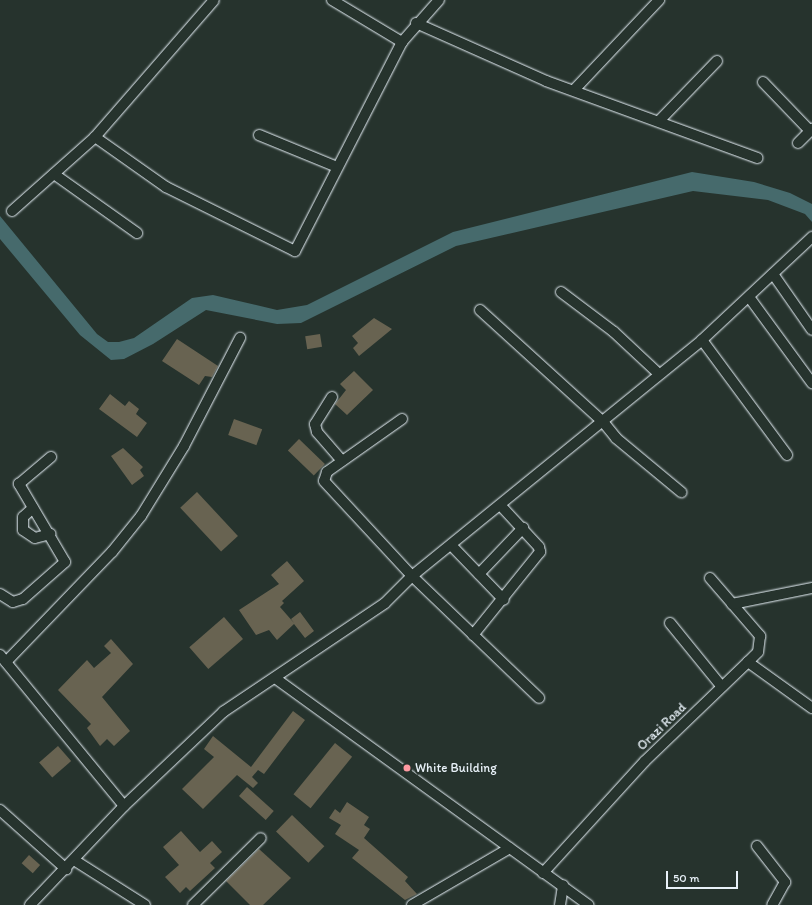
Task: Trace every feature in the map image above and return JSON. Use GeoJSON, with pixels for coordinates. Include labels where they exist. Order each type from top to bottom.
{"type":"FeatureCollection","features":[{"type":"Feature","properties":{"kind":"street"},"geometry":{"type":"LineString","coordinates":[[12,211],[95,137],[214,0]]}},
{"type":"Feature","properties":{"kind":"street"},"geometry":{"type":"LineString","coordinates":[[332,0],[402,42]]}},
{"type":"Feature","properties":{"kind":"street"},"geometry":{"type":"LineString","coordinates":[[95,137],[166,187],[289,252],[299,246],[402,42],[416,24],[439,0]]}},
{"type":"Feature","properties":{"kind":"street"},"geometry":{"type":"LineString","coordinates":[[574,90],[660,0]]}},
{"type":"Feature","properties":{"kind":"street"},"geometry":{"type":"LineString","coordinates":[[416,24],[574,90],[660,120],[757,158]]}},
{"type":"Feature","properties":{"kind":"street"},"geometry":{"type":"LineString","coordinates":[[660,120],[716,61]]}},
{"type":"Feature","properties":{"kind":"street"},"geometry":{"type":"LineString","coordinates":[[763,82],[811,130],[798,143]]}},
{"type":"Feature","properties":{"kind":"street"},"geometry":{"type":"LineString","coordinates":[[259,135],[338,168]]}},
{"type":"Feature","properties":{"kind":"street"},"geometry":{"type":"LineString","coordinates":[[54,174],[137,233]]}},
{"type":"Feature","properties":{"kind":"street"},"geometry":{"type":"LineString","coordinates":[[30,905],[124,806],[224,712],[385,603],[412,576],[604,423],[659,374],[702,340],[810,239]]}},
{"type":"Feature","properties":{"kind":"street"},"geometry":{"type":"LineString","coordinates":[[773,274],[812,330]]}},
{"type":"Feature","properties":{"kind":"street"},"geometry":{"type":"LineString","coordinates":[[561,292],[614,332],[659,374]]}},
{"type":"Feature","properties":{"kind":"street"},"geometry":{"type":"LineString","coordinates":[[749,296],[812,383]]}},
{"type":"Feature","properties":{"kind":"street"},"geometry":{"type":"LineString","coordinates":[[480,310],[604,423],[616,438],[681,492]]}},
{"type":"Feature","properties":{"kind":"street"},"geometry":{"type":"LineString","coordinates":[[124,806],[3,659],[112,552],[141,516],[184,446],[240,338]]}},
{"type":"Feature","properties":{"kind":"street"},"geometry":{"type":"LineString","coordinates":[[702,340],[787,455]]}},
{"type":"Feature","properties":{"kind":"street"},"geometry":{"type":"LineString","coordinates":[[332,397],[316,424],[317,432],[342,461]]}},
{"type":"Feature","properties":{"kind":"street"},"geometry":{"type":"LineString","coordinates":[[402,419],[327,472],[324,481],[327,487],[412,576],[539,698]]}},
{"type":"Feature","properties":{"kind":"street"},"geometry":{"type":"LineString","coordinates":[[0,594],[13,602],[22,599],[60,568],[64,557],[19,484],[51,457]]}},
{"type":"Feature","properties":{"kind":"street"},"geometry":{"type":"LineString","coordinates":[[473,635],[504,600],[540,552],[523,528],[501,506]]}},
{"type":"Feature","properties":{"kind":"street"},"geometry":{"type":"LineString","coordinates":[[33,508],[23,517],[23,530],[34,538],[50,534]]}},
{"type":"Feature","properties":{"kind":"street"},"geometry":{"type":"LineString","coordinates":[[479,574],[523,528]]}},
{"type":"Feature","properties":{"kind":"street"},"geometry":{"type":"LineString","coordinates":[[451,545],[504,600]]}},
{"type":"Feature","properties":{"kind":"street","name":"Orazi Road"},"geometry":{"type":"LineString","coordinates":[[543,873],[645,761],[758,652],[760,636],[710,578]]}},
{"type":"Feature","properties":{"kind":"street"},"geometry":{"type":"LineString","coordinates":[[732,604],[812,588]]}},
{"type":"Feature","properties":{"kind":"street"},"geometry":{"type":"LineString","coordinates":[[670,623],[722,687]]}},
{"type":"Feature","properties":{"kind":"street"},"geometry":{"type":"LineString","coordinates":[[748,662],[812,708]]}},
{"type":"Feature","properties":{"kind":"street"},"geometry":{"type":"LineString","coordinates":[[274,678],[589,905]]}},
{"type":"Feature","properties":{"kind":"street"},"geometry":{"type":"LineString","coordinates":[[0,810],[66,868]]}},
{"type":"Feature","properties":{"kind":"street"},"geometry":{"type":"LineString","coordinates":[[193,905],[261,838]]}},
{"type":"Feature","properties":{"kind":"street"},"geometry":{"type":"LineString","coordinates":[[757,846],[785,882],[772,905]]}},
{"type":"Feature","properties":{"kind":"street"},"geometry":{"type":"LineString","coordinates":[[412,905],[510,848]]}},
{"type":"Feature","properties":{"kind":"street"},"geometry":{"type":"LineString","coordinates":[[74,860],[145,905]]}},
{"type":"Feature","properties":{"kind":"street"},"geometry":{"type":"LineString","coordinates":[[560,905],[563,885]]}},
{"type":"Feature","properties":{"kind":"water"},"geometry":{"type":"Polygon","coordinates":[[[692,172],[754,182],[790,193],[812,204],[812,222],[805,214],[768,200],[693,191],[456,246],[301,323],[277,324],[206,310],[153,344],[124,359],[111,360],[80,335],[0,239],[0,216],[97,334],[108,342],[119,342],[134,338],[192,298],[213,295],[277,310],[307,305],[453,232],[692,172]]]}},
{"type":"Feature","properties":{"kind":"building"},"geometry":{"type":"Polygon","coordinates":[[[374,318],[392,329],[359,356],[353,348],[358,343],[352,336],[374,318]]]}},
{"type":"Feature","properties":{"kind":"building"},"geometry":{"type":"Polygon","coordinates":[[[320,334],[322,347],[307,349],[305,336],[320,334]]]}},
{"type":"Feature","properties":{"kind":"building"},"geometry":{"type":"Polygon","coordinates":[[[177,339],[218,366],[212,377],[205,376],[199,385],[162,361],[177,339]]]}},
{"type":"Feature","properties":{"kind":"building"},"geometry":{"type":"Polygon","coordinates":[[[354,371],[373,390],[347,415],[335,404],[346,390],[340,384],[354,371]]]}},
{"type":"Feature","properties":{"kind":"building"},"geometry":{"type":"Polygon","coordinates":[[[110,394],[125,406],[129,401],[139,409],[136,414],[147,423],[137,437],[99,409],[110,394]]]}},
{"type":"Feature","properties":{"kind":"building"},"geometry":{"type":"Polygon","coordinates":[[[234,419],[262,429],[256,445],[228,435],[234,419]]]}},
{"type":"Feature","properties":{"kind":"building"},"geometry":{"type":"Polygon","coordinates":[[[299,439],[325,464],[314,476],[288,451],[299,439]]]}},
{"type":"Feature","properties":{"kind":"building"},"geometry":{"type":"Polygon","coordinates":[[[123,448],[143,467],[140,470],[144,476],[132,485],[111,456],[123,448]]]}},
{"type":"Feature","properties":{"kind":"building"},"geometry":{"type":"Polygon","coordinates":[[[197,492],[238,536],[221,552],[180,508],[197,492]]]}},
{"type":"Feature","properties":{"kind":"building"},"geometry":{"type":"Polygon","coordinates":[[[287,561],[304,581],[282,601],[284,603],[280,607],[294,623],[291,619],[300,612],[314,631],[305,638],[294,624],[277,640],[269,630],[256,635],[239,610],[279,584],[271,575],[287,561]]]}},
{"type":"Feature","properties":{"kind":"building"},"geometry":{"type":"Polygon","coordinates":[[[224,617],[243,639],[208,669],[189,647],[224,617]]]}},
{"type":"Feature","properties":{"kind":"building"},"geometry":{"type":"Polygon","coordinates":[[[111,639],[133,664],[102,697],[130,731],[114,746],[107,739],[100,746],[87,728],[91,724],[58,690],[87,660],[94,668],[111,653],[104,646],[111,639]]]}},
{"type":"Feature","properties":{"kind":"building"},"geometry":{"type":"Polygon","coordinates":[[[293,711],[305,720],[264,774],[258,770],[252,777],[258,783],[253,788],[237,775],[203,809],[182,789],[214,757],[204,749],[213,736],[251,767],[293,711]]]}},
{"type":"Feature","properties":{"kind":"building"},"geometry":{"type":"Polygon","coordinates":[[[335,743],[352,757],[311,808],[293,794],[335,743]]]}},
{"type":"Feature","properties":{"kind":"building"},"geometry":{"type":"Polygon","coordinates":[[[58,746],[71,761],[52,777],[39,762],[58,746]]]}},
{"type":"Feature","properties":{"kind":"building"},"geometry":{"type":"Polygon","coordinates":[[[247,787],[274,811],[266,820],[239,796],[247,787]]]}},
{"type":"Feature","properties":{"kind":"building"},"geometry":{"type":"Polygon","coordinates":[[[347,802],[369,817],[364,825],[370,829],[364,838],[408,877],[405,881],[417,894],[405,900],[352,858],[359,850],[335,834],[341,825],[329,818],[335,809],[340,813],[347,802]]]}},
{"type":"Feature","properties":{"kind":"building"},"geometry":{"type":"Polygon","coordinates":[[[292,815],[324,846],[308,863],[276,832],[292,815]]]}},
{"type":"Feature","properties":{"kind":"building"},"geometry":{"type":"Polygon","coordinates":[[[181,831],[200,852],[212,841],[222,852],[210,863],[215,868],[190,891],[186,887],[180,893],[165,877],[179,865],[163,847],[181,831]]]}},
{"type":"Feature","properties":{"kind":"building"},"geometry":{"type":"Polygon","coordinates":[[[259,849],[291,878],[263,905],[250,905],[226,881],[259,849]]]}},
{"type":"Feature","properties":{"kind":"building"},"geometry":{"type":"Polygon","coordinates":[[[29,855],[40,865],[33,873],[22,863],[29,855]]]}},
{"type":"Feature","properties":{"kind":"place","name":"White Building"},"geometry":{"type":"Point","coordinates":[407,768]}}]}
